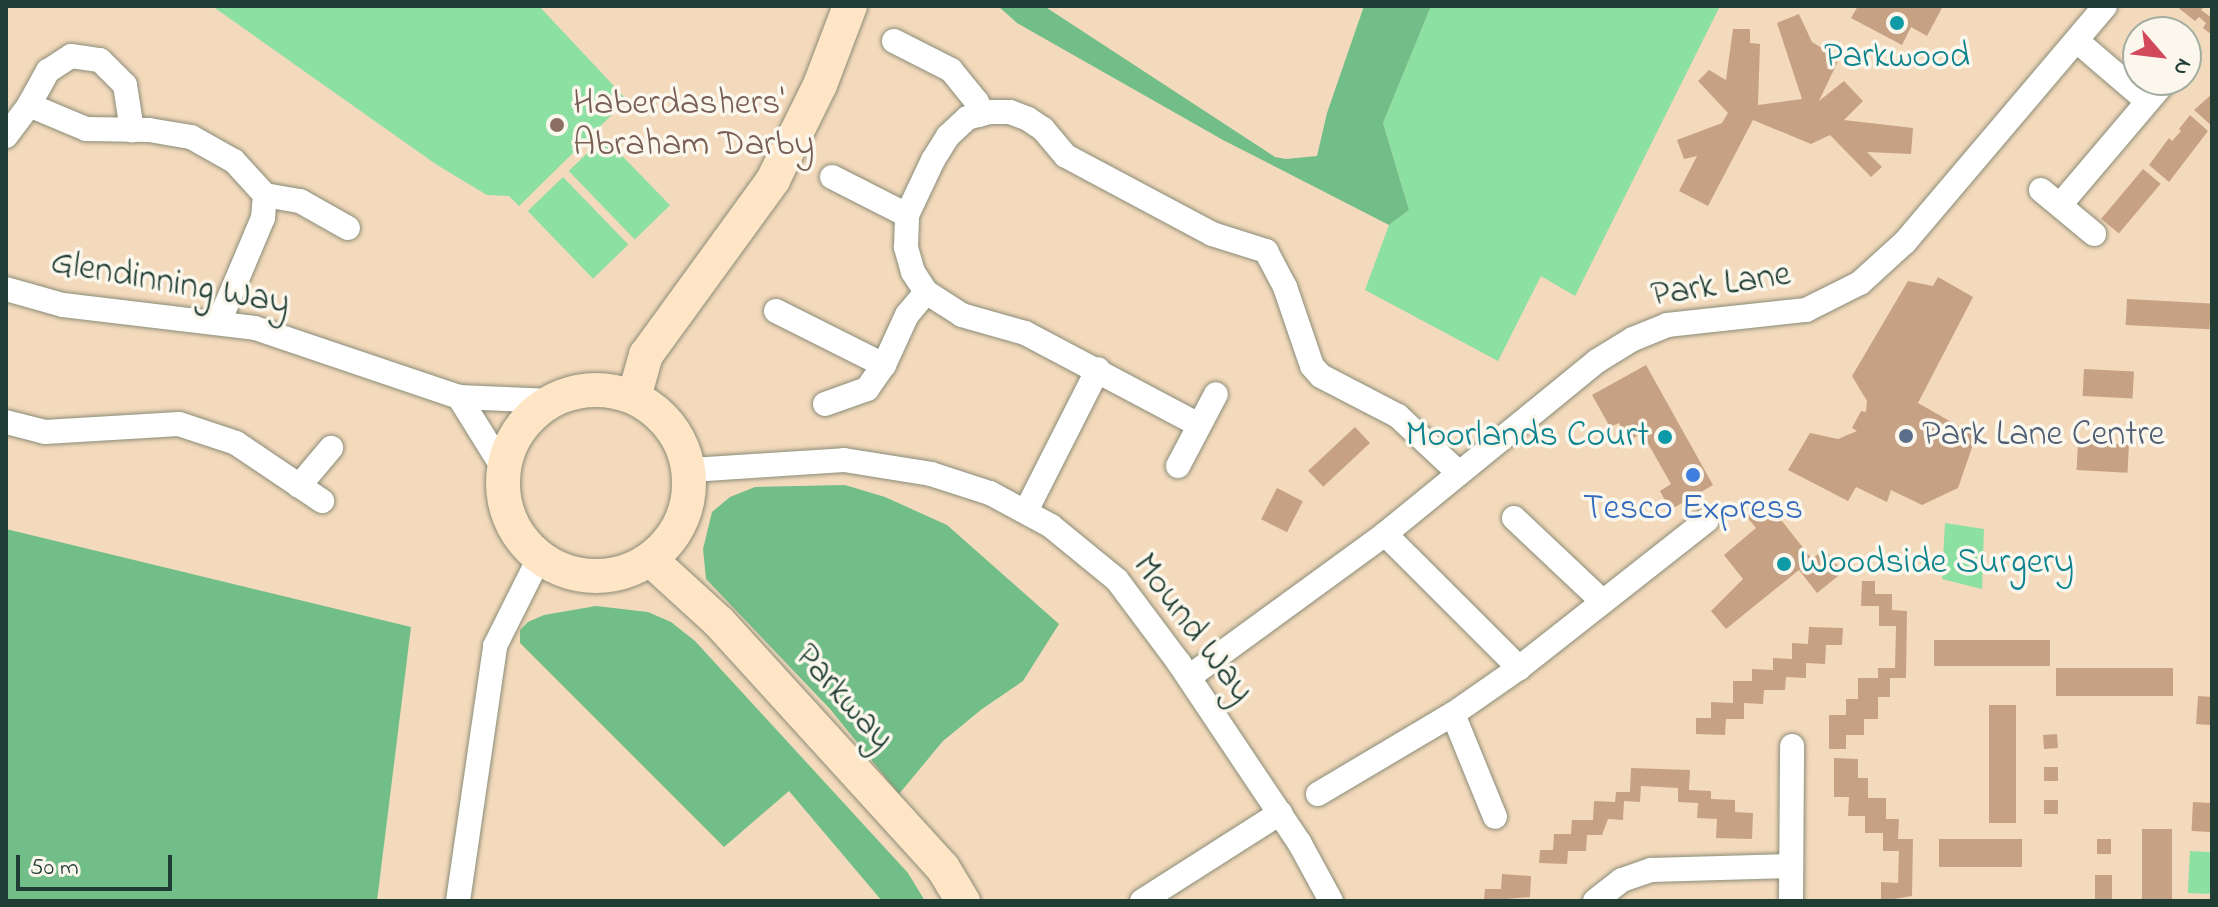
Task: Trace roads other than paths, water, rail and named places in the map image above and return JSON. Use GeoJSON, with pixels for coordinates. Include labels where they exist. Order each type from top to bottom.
{"type":"FeatureCollection","features":[{"type":"Feature","properties":{"kind":"main road"},"geometry":{"type":"LineString","coordinates":[[634,397],[646,355],[773,180],[820,85],[850,6]]}},
{"type":"Feature","properties":{"kind":"main road"},"geometry":{"type":"LineString","coordinates":[[590,389],[634,397],[666,421],[691,470],[685,513],[669,542],[651,560],[606,577],[564,573],[538,560],[507,516],[501,487],[509,447],[531,415],[552,401],[590,389]]}},
{"type":"Feature","properties":{"kind":"main road","name":"Parkway"},"geometry":{"type":"LineString","coordinates":[[651,560],[730,633],[943,868],[963,901]]}},
{"type":"Feature","properties":{"kind":"street","name":"Park Lane"},"geometry":{"type":"LineString","coordinates":[[1189,677],[1385,534],[1597,361],[1633,339],[1667,325],[1806,310],[1860,283],[1897,251],[2105,6]]}},
{"type":"Feature","properties":{"kind":"street"},"geometry":{"type":"LineString","coordinates":[[894,41],[951,70],[977,102],[979,115]]}},
{"type":"Feature","properties":{"kind":"street"},"geometry":{"type":"LineString","coordinates":[[2077,41],[2147,101]]}},
{"type":"Feature","properties":{"kind":"street"},"geometry":{"type":"LineString","coordinates":[[6,136],[29,105],[48,71],[71,56],[100,60],[125,85],[132,130]]}},
{"type":"Feature","properties":{"kind":"street"},"geometry":{"type":"LineString","coordinates":[[2060,205],[2152,96]]}},
{"type":"Feature","properties":{"kind":"street"},"geometry":{"type":"LineString","coordinates":[[29,105],[86,129],[132,130],[191,137],[234,161],[265,195],[300,201],[348,228]]}},
{"type":"Feature","properties":{"kind":"street"},"geometry":{"type":"LineString","coordinates":[[1199,425],[1025,333],[962,315],[926,292],[913,272],[906,247],[907,215],[948,136],[967,118],[1010,112],[1028,119],[1043,129],[1066,156],[1212,234],[1266,251],[1285,287],[1312,366],[1321,376],[1398,416],[1459,473]]}},
{"type":"Feature","properties":{"kind":"street"},"geometry":{"type":"LineString","coordinates":[[832,177],[907,215]]}},
{"type":"Feature","properties":{"kind":"street"},"geometry":{"type":"LineString","coordinates":[[2041,190],[2094,234]]}},
{"type":"Feature","properties":{"kind":"street"},"geometry":{"type":"LineString","coordinates":[[219,322],[263,218],[265,195]]}},
{"type":"Feature","properties":{"kind":"street","name":"Glendinning Way"},"geometry":{"type":"LineString","coordinates":[[6,289],[63,305],[255,328],[459,397],[552,401]]}},
{"type":"Feature","properties":{"kind":"street"},"geometry":{"type":"LineString","coordinates":[[825,404],[867,389],[884,365],[907,315],[926,292]]}},
{"type":"Feature","properties":{"kind":"street"},"geometry":{"type":"LineString","coordinates":[[776,311],[884,365]]}},
{"type":"Feature","properties":{"kind":"street"},"geometry":{"type":"LineString","coordinates":[[1026,511],[1098,369]]}},
{"type":"Feature","properties":{"kind":"street"},"geometry":{"type":"LineString","coordinates":[[1178,466],[1216,394]]}},
{"type":"Feature","properties":{"kind":"street"},"geometry":{"type":"LineString","coordinates":[[459,397],[505,471]]}},
{"type":"Feature","properties":{"kind":"street"},"geometry":{"type":"LineString","coordinates":[[6,422],[45,432],[179,424],[236,443],[322,501]]}},
{"type":"Feature","properties":{"kind":"street"},"geometry":{"type":"LineString","coordinates":[[299,486],[331,448]]}},
{"type":"Feature","properties":{"kind":"street","name":"Mound Way"},"geometry":{"type":"LineString","coordinates":[[691,470],[844,460],[931,474],[990,493],[1051,526],[1117,580],[1189,677],[1280,813],[1309,857],[1331,901]]}},
{"type":"Feature","properties":{"kind":"street"},"geometry":{"type":"LineString","coordinates":[[1514,518],[1603,602]]}},
{"type":"Feature","properties":{"kind":"street"},"geometry":{"type":"LineString","coordinates":[[1318,794],[1453,714],[1519,668],[1707,520]]}},
{"type":"Feature","properties":{"kind":"street"},"geometry":{"type":"LineString","coordinates":[[1385,534],[1519,668]]}},
{"type":"Feature","properties":{"kind":"street"},"geometry":{"type":"LineString","coordinates":[[458,901],[495,646],[538,560]]}},
{"type":"Feature","properties":{"kind":"street"},"geometry":{"type":"LineString","coordinates":[[1453,714],[1495,817]]}},
{"type":"Feature","properties":{"kind":"street"},"geometry":{"type":"LineString","coordinates":[[1791,901],[1792,746]]}},
{"type":"Feature","properties":{"kind":"street"},"geometry":{"type":"LineString","coordinates":[[1142,901],[1280,813]]}},
{"type":"Feature","properties":{"kind":"street"},"geometry":{"type":"LineString","coordinates":[[1595,901],[1622,880],[1651,870],[1790,866]]}},
{"type":"Feature","properties":{"kind":"place","name":"Parkwood"},"geometry":{"type":"Point","coordinates":[1897,23]}},
{"type":"Feature","properties":{"kind":"place","name":"Haberdashers' Abraham Darby"},"geometry":{"type":"Point","coordinates":[557,125]}},
{"type":"Feature","properties":{"kind":"place","name":"Park Lane Centre"},"geometry":{"type":"Point","coordinates":[1906,436]}},
{"type":"Feature","properties":{"kind":"place","name":"Moorlands Court"},"geometry":{"type":"Point","coordinates":[1665,437]}},
{"type":"Feature","properties":{"kind":"place","name":"Tesco Express"},"geometry":{"type":"Point","coordinates":[1693,475]}},
{"type":"Feature","properties":{"kind":"place","name":"Woodside Surgery"},"geometry":{"type":"Point","coordinates":[1784,564]}}]}
